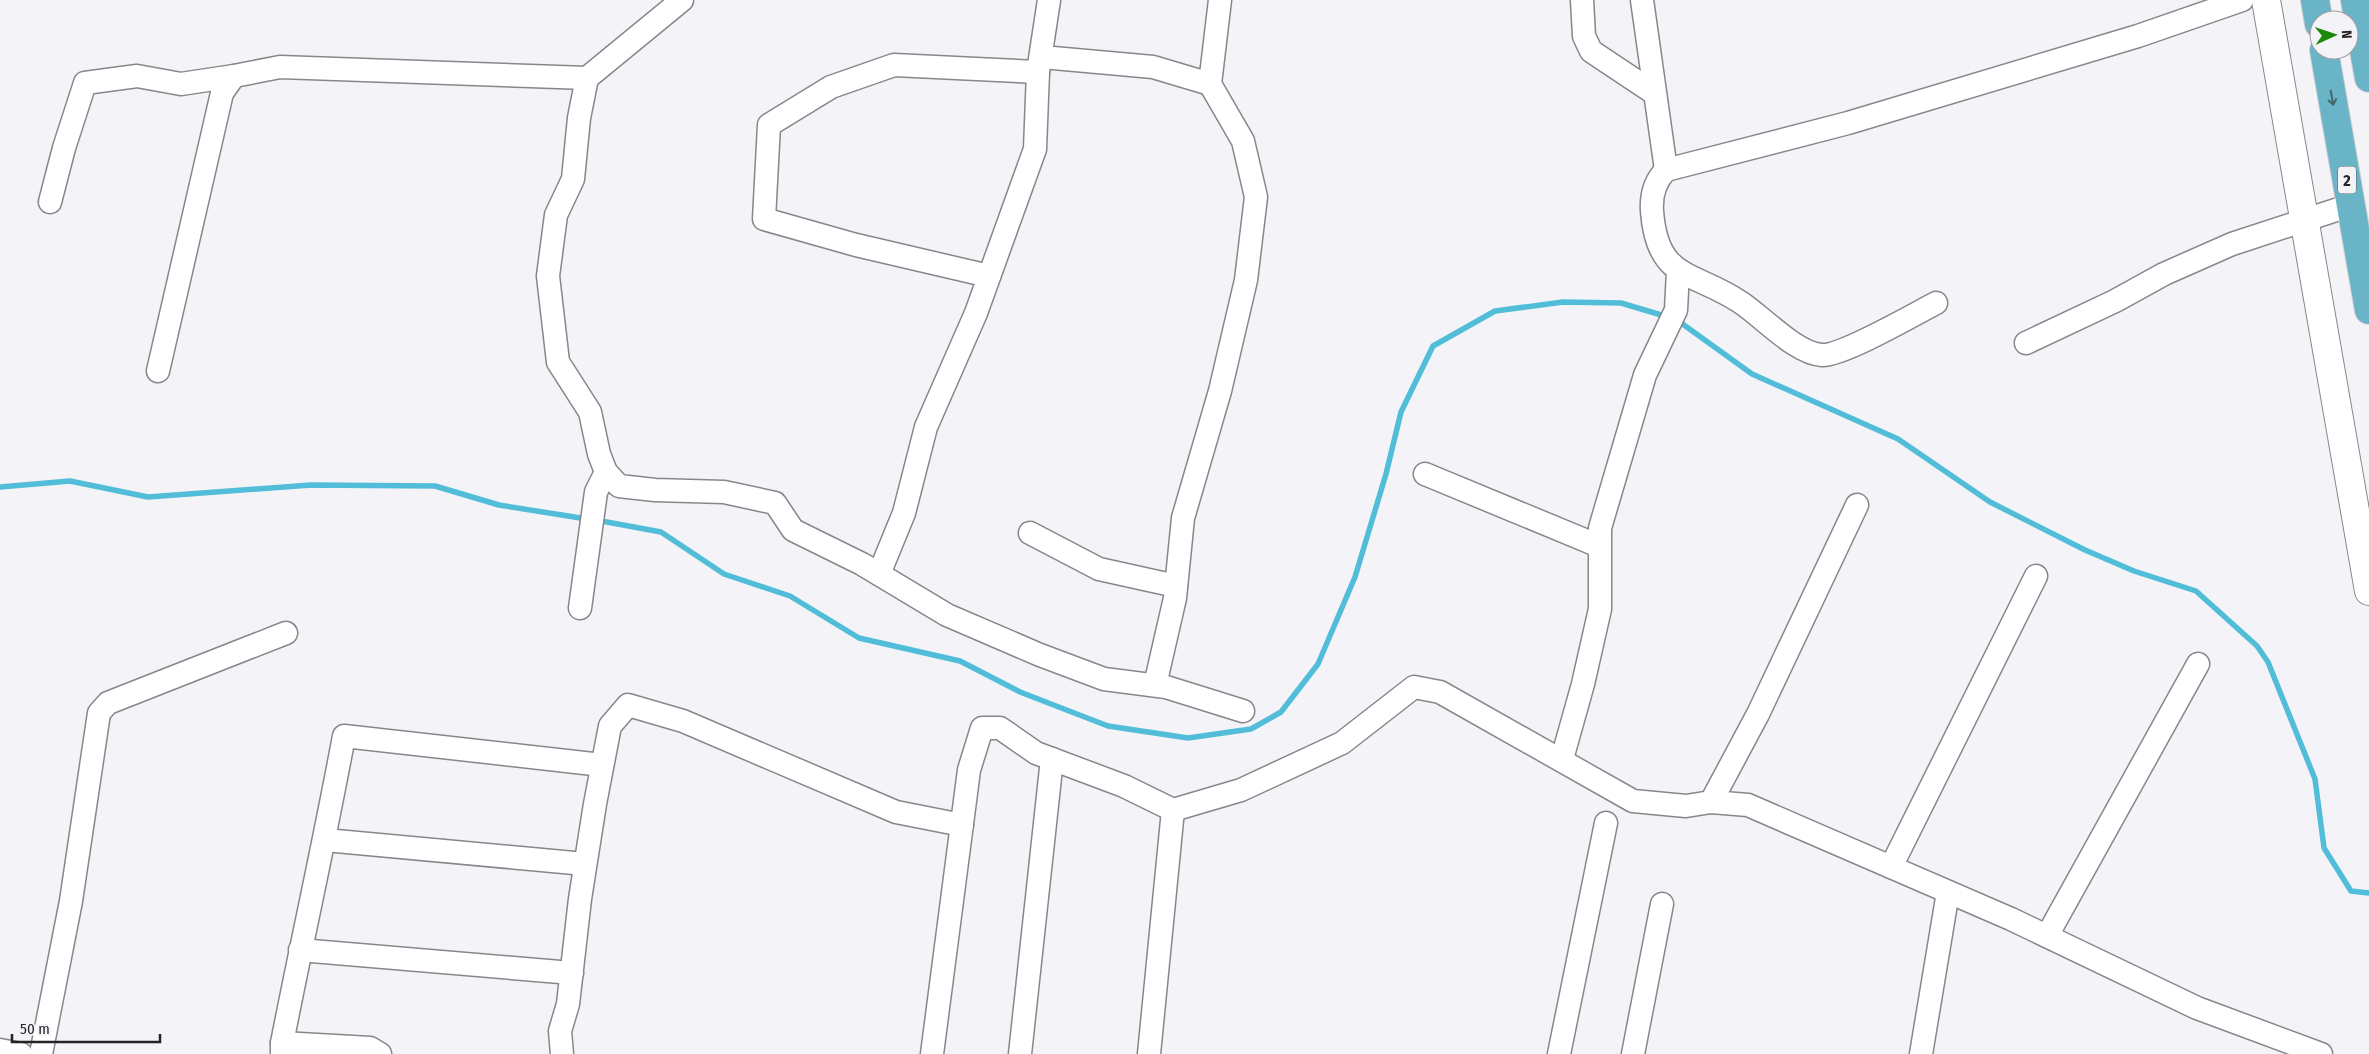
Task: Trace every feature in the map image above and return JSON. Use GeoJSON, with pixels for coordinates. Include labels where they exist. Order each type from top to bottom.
{"type":"FeatureCollection","features":[{"type":"Feature","properties":{"kind":"highway"},"geometry":{"type":"LineString","coordinates":[[2355,0],[2369,78]]}},
{"type":"Feature","properties":{"kind":"highway","name":"2"},"geometry":{"type":"LineString","coordinates":[[2326,60],[2369,310]]}},
{"type":"Feature","properties":{"kind":"main road"},"geometry":{"type":"LineString","coordinates":[[2266,0],[2369,591]]}},
{"type":"Feature","properties":{"kind":"street"},"geometry":{"type":"LineString","coordinates":[[682,0],[587,78],[579,118],[573,179],[556,215],[548,276],[558,362],[590,412],[599,454],[606,472],[619,486],[655,490],[724,492],[775,503],[793,530],[879,574],[947,615],[1040,655],[1104,679],[1166,687],[1243,711]]}},
{"type":"Feature","properties":{"kind":"street"},"geometry":{"type":"LineString","coordinates":[[879,574],[904,513],[926,427],[976,313],[1035,149],[1040,65],[1049,0]]}},
{"type":"Feature","properties":{"kind":"street"},"geometry":{"type":"LineString","coordinates":[[1154,685],[1176,586],[1183,518],[1220,391],[1246,280],[1256,197],[1243,141],[1210,84],[1220,0]]}},
{"type":"Feature","properties":{"kind":"street"},"geometry":{"type":"LineString","coordinates":[[1582,0],[1584,36],[1591,52],[1654,93]]}},
{"type":"Feature","properties":{"kind":"street"},"geometry":{"type":"LineString","coordinates":[[1642,0],[1666,170]]}},
{"type":"Feature","properties":{"kind":"street"},"geometry":{"type":"LineString","coordinates":[[1936,303],[1840,351],[1823,356],[1805,351],[1740,301],[1678,271],[1668,263],[1660,251],[1653,225],[1651,202],[1658,178],[1666,170],[1857,120],[2138,36],[2242,0]]}},
{"type":"Feature","properties":{"kind":"street"},"geometry":{"type":"LineString","coordinates":[[989,276],[856,245],[764,219],[769,125],[831,86],[894,65],[1153,67],[1210,84]]}},
{"type":"Feature","properties":{"kind":"street"},"geometry":{"type":"LineString","coordinates":[[50,202],[64,148],[85,83],[137,76],[181,84],[280,67],[587,78]]}},
{"type":"Feature","properties":{"kind":"street"},"geometry":{"type":"LineString","coordinates":[[158,372],[222,92],[234,76]]}},
{"type":"Feature","properties":{"kind":"street"},"geometry":{"type":"LineString","coordinates":[[2026,343],[2115,301],[2164,274],[2232,244],[2351,206]]}},
{"type":"Feature","properties":{"kind":"street"},"geometry":{"type":"LineString","coordinates":[[1562,759],[1583,684],[1600,609],[1600,528],[1645,375],[1676,310],[1678,271]]}},
{"type":"Feature","properties":{"kind":"street"},"geometry":{"type":"LineString","coordinates":[[580,608],[596,492],[606,472]]}},
{"type":"Feature","properties":{"kind":"street"},"geometry":{"type":"LineString","coordinates":[[1425,474],[1599,546]]}},
{"type":"Feature","properties":{"kind":"street"},"geometry":{"type":"LineString","coordinates":[[1711,802],[1758,714],[1857,505]]}},
{"type":"Feature","properties":{"kind":"street"},"geometry":{"type":"LineString","coordinates":[[1030,533],[1098,569],[1176,586]]}},
{"type":"Feature","properties":{"kind":"street"},"geometry":{"type":"LineString","coordinates":[[1891,867],[2036,576]]}},
{"type":"Feature","properties":{"kind":"street"},"geometry":{"type":"LineString","coordinates":[[41,1054],[71,901],[99,713],[108,703],[286,633]]}},
{"type":"Feature","properties":{"kind":"street"},"geometry":{"type":"LineString","coordinates":[[2047,936],[2198,664]]}},
{"type":"Feature","properties":{"kind":"street"},"geometry":{"type":"LineString","coordinates":[[932,1054],[969,770],[982,728],[1000,728],[1036,753],[1124,786],[1173,810],[1241,790],[1342,743],[1414,687],[1440,692],[1633,800],[1686,806],[1711,802],[1748,805],[2047,936],[2197,1008],[2321,1054]]}},
{"type":"Feature","properties":{"kind":"street"},"geometry":{"type":"LineString","coordinates":[[562,1054],[560,1031],[568,1004],[585,864],[602,765],[610,726],[628,705],[683,721],[896,812],[962,825]]}},
{"type":"Feature","properties":{"kind":"street"},"geometry":{"type":"LineString","coordinates":[[380,1054],[370,1048],[282,1048],[300,950],[325,840],[344,736],[602,765]]}},
{"type":"Feature","properties":{"kind":"street"},"geometry":{"type":"LineString","coordinates":[[1020,1054],[1052,759]]}},
{"type":"Feature","properties":{"kind":"street"},"geometry":{"type":"LineString","coordinates":[[1149,1054],[1173,810]]}},
{"type":"Feature","properties":{"kind":"street"},"geometry":{"type":"LineString","coordinates":[[1559,1054],[1606,823]]}},
{"type":"Feature","properties":{"kind":"street"},"geometry":{"type":"LineString","coordinates":[[325,840],[585,864]]}},
{"type":"Feature","properties":{"kind":"street"},"geometry":{"type":"LineString","coordinates":[[1921,1054],[1948,892]]}},
{"type":"Feature","properties":{"kind":"street"},"geometry":{"type":"LineString","coordinates":[[1633,1054],[1662,904]]}},
{"type":"Feature","properties":{"kind":"street"},"geometry":{"type":"LineString","coordinates":[[300,950],[572,973]]}},
{"type":"Feature","properties":{"kind":"street"},"geometry":{"type":"LineString","coordinates":[[0,1050],[21,1054]]}},
{"type":"Feature","properties":{"kind":"waterway"},"geometry":{"type":"LineString","coordinates":[[596,520],[661,532],[724,574],[790,596],[859,638],[960,661],[1020,692],[1108,726],[1188,738],[1251,729],[1281,712],[1318,664],[1355,577],[1386,474],[1401,412],[1433,346],[1495,311],[1563,302],[1621,303],[1668,317]]}},
{"type":"Feature","properties":{"kind":"waterway"},"geometry":{"type":"LineString","coordinates":[[1677,320],[1752,374],[1898,439],[1990,502],[2085,550],[2134,571],[2196,591],[2257,646],[2268,662],[2315,779],[2324,848],[2351,891],[2369,893]]}},
{"type":"Feature","properties":{"kind":"waterway"},"geometry":{"type":"LineString","coordinates":[[0,487],[70,481],[148,497],[311,485],[435,486],[499,505],[587,519]]}}]}
